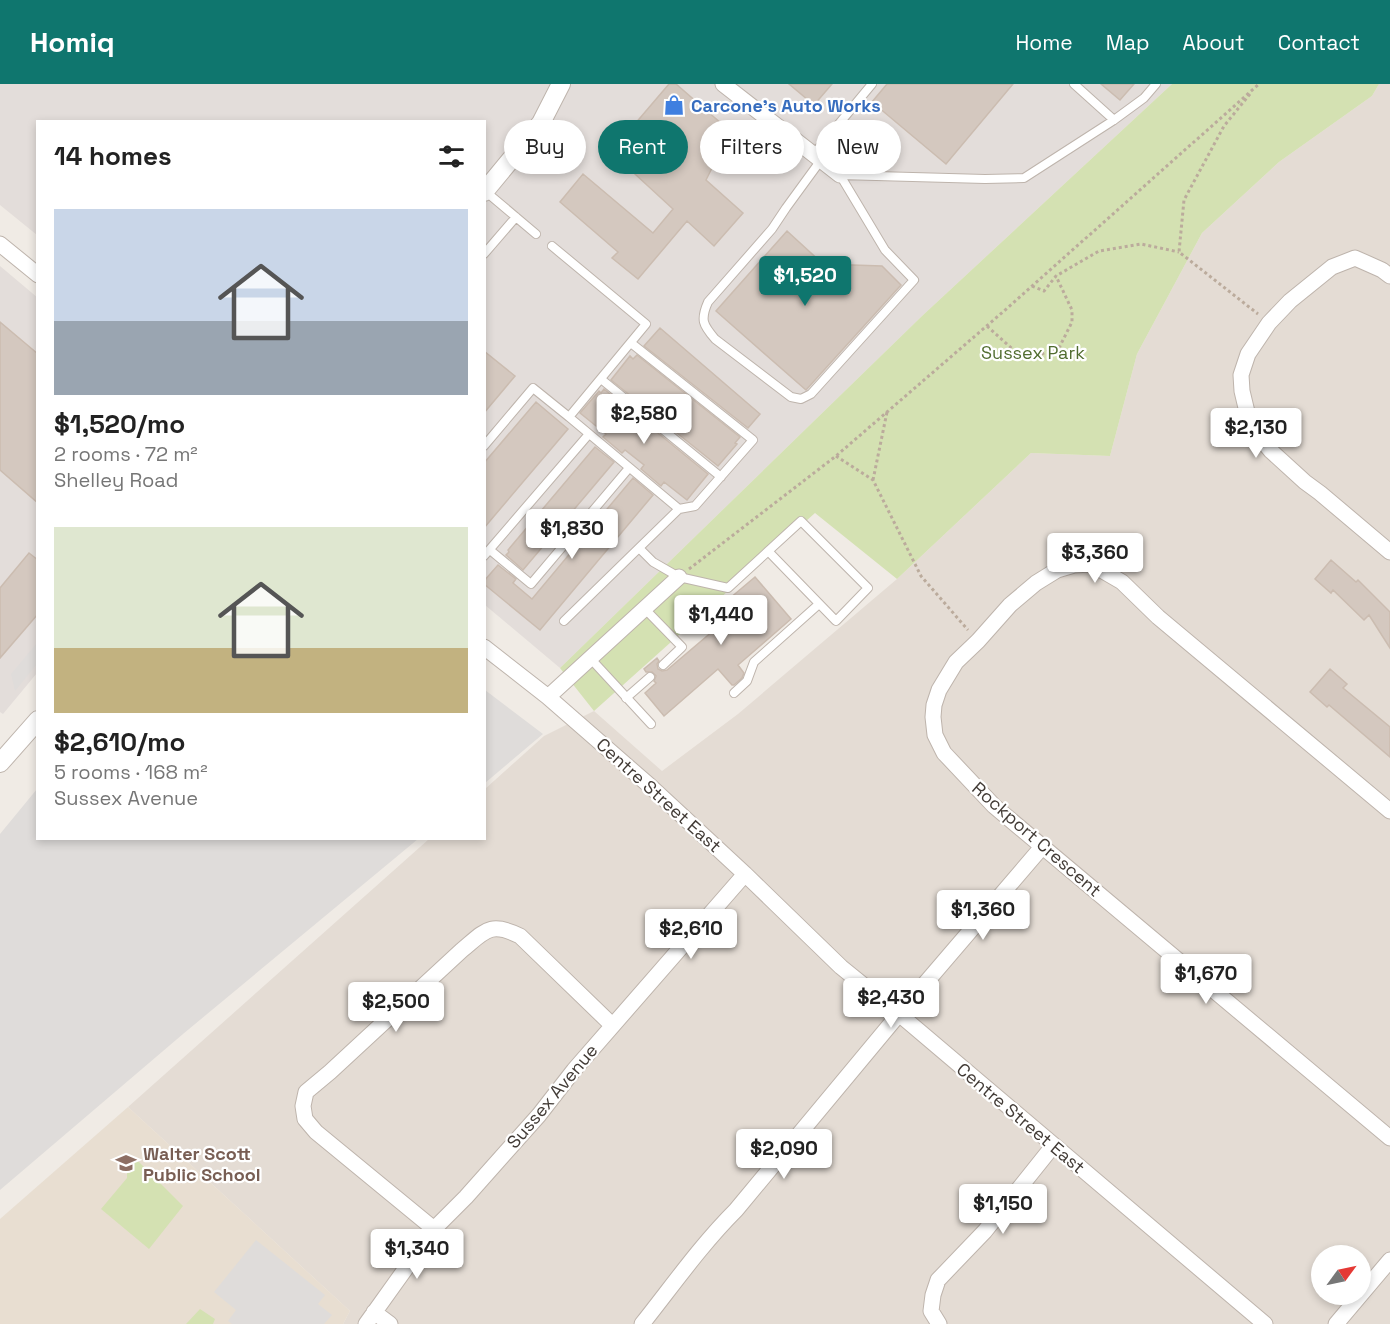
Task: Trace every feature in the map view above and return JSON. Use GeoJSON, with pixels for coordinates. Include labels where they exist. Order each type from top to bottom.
{"type":"FeatureCollection","features":[{"type":"Feature","properties":{"kind":"street"},"geometry":{"type":"LineString","coordinates":[[486,190],[541,123],[561,84]]}},
{"type":"Feature","properties":{"kind":"street"},"geometry":{"type":"LineString","coordinates":[[723,84],[816,157]]}},
{"type":"Feature","properties":{"kind":"street"},"geometry":{"type":"LineString","coordinates":[[0,244],[36,273]]}},
{"type":"Feature","properties":{"kind":"street"},"geometry":{"type":"LineString","coordinates":[[1390,276],[1383,270],[1355,258],[1332,267],[1269,323],[1248,354],[1241,375],[1247,412],[1257,434],[1271,451],[1390,552]]}},
{"type":"Feature","properties":{"kind":"street","name":"Rockport Crescent"},"geometry":{"type":"LineString","coordinates":[[1390,811],[1158,617],[1122,582],[1090,564],[1074,565],[1057,570],[1036,583],[1010,605],[956,662],[939,690],[934,705],[936,735],[944,753],[994,806],[1390,1138]]}},
{"type":"Feature","properties":{"kind":"street"},"geometry":{"type":"LineString","coordinates":[[548,697],[679,577]]}},
{"type":"Feature","properties":{"kind":"street","name":"Centre Street East"},"geometry":{"type":"LineString","coordinates":[[486,649],[548,697],[650,786],[841,967],[1265,1324]]}},
{"type":"Feature","properties":{"kind":"street"},"geometry":{"type":"LineString","coordinates":[[3,754],[36,722]]}},
{"type":"Feature","properties":{"kind":"street"},"geometry":{"type":"LineString","coordinates":[[642,1324],[713,1233],[736,1210],[1042,847]]}},
{"type":"Feature","properties":{"kind":"street","name":"Sussex Avenue"},"geometry":{"type":"LineString","coordinates":[[370,1318],[434,1229],[466,1197],[612,1025],[745,874]]}},
{"type":"Feature","properties":{"kind":"street"},"geometry":{"type":"LineString","coordinates":[[434,1229],[316,1132],[305,1119],[303,1106],[306,1092],[462,950],[492,928],[507,930],[520,936],[612,1025]]}},
{"type":"Feature","properties":{"kind":"street"},"geometry":{"type":"LineString","coordinates":[[939,1324],[931,1311],[938,1280],[985,1231],[1053,1146]]}},
{"type":"Feature","properties":{"kind":"street"},"geometry":{"type":"LineString","coordinates":[[1336,1324],[1390,1260]]}},
{"type":"Feature","properties":{"kind":"street"},"geometry":{"type":"LineString","coordinates":[[370,1318],[390,1324]]}},
{"type":"Feature","properties":{"kind":"lane"},"geometry":{"type":"LineString","coordinates":[[845,120],[872,84]]}},
{"type":"Feature","properties":{"kind":"lane"},"geometry":{"type":"LineString","coordinates":[[1074,84],[1114,120]]}},
{"type":"Feature","properties":{"kind":"lane"},"geometry":{"type":"LineString","coordinates":[[840,176],[1024,178],[1114,120],[1144,98],[1156,84]]}},
{"type":"Feature","properties":{"kind":"lane"},"geometry":{"type":"LineString","coordinates":[[816,160],[772,229],[708,302],[702,314],[705,327],[715,339],[791,397],[801,399],[811,394],[914,280],[885,250],[840,176]]}},
{"type":"Feature","properties":{"kind":"lane"},"geometry":{"type":"LineString","coordinates":[[486,192],[536,234]]}},
{"type":"Feature","properties":{"kind":"lane"},"geometry":{"type":"LineString","coordinates":[[486,253],[516,217]]}},
{"type":"Feature","properties":{"kind":"lane"},"geometry":{"type":"LineString","coordinates":[[552,246],[646,324],[568,417]]}},
{"type":"Feature","properties":{"kind":"lane"},"geometry":{"type":"LineString","coordinates":[[564,621],[679,509],[695,506],[753,440],[631,343]]}},
{"type":"Feature","properties":{"kind":"lane"},"geometry":{"type":"LineString","coordinates":[[600,379],[721,477]]}},
{"type":"Feature","properties":{"kind":"lane"},"geometry":{"type":"LineString","coordinates":[[486,444],[533,388],[679,509]]}},
{"type":"Feature","properties":{"kind":"lane"},"geometry":{"type":"LineString","coordinates":[[590,434],[487,553],[531,584],[629,468]]}},
{"type":"Feature","properties":{"kind":"lane"},"geometry":{"type":"LineString","coordinates":[[639,548],[653,562],[679,577],[728,588],[801,520],[868,588],[836,621],[768,551]]}},
{"type":"Feature","properties":{"kind":"lane"},"geometry":{"type":"LineString","coordinates":[[734,693],[747,681],[754,662],[819,604]]}},
{"type":"Feature","properties":{"kind":"lane"},"geometry":{"type":"LineString","coordinates":[[644,608],[682,647],[663,665]]}},
{"type":"Feature","properties":{"kind":"lane"},"geometry":{"type":"LineString","coordinates":[[590,658],[651,724]]}},
{"type":"Feature","properties":{"kind":"lane"},"geometry":{"type":"LineString","coordinates":[[626,698],[650,677]]}},
{"type":"Feature","properties":{"kind":"path"},"geometry":{"type":"LineString","coordinates":[[1179,252],[1184,200],[1224,126],[1258,85]]}},
{"type":"Feature","properties":{"kind":"path"},"geometry":{"type":"LineString","coordinates":[[679,577],[836,456],[987,326],[1258,85]]}},
{"type":"Feature","properties":{"kind":"path"},"geometry":{"type":"LineString","coordinates":[[1032,286],[1044,291],[1056,276],[1099,251],[1141,244],[1179,252],[1269,323]]}},
{"type":"Feature","properties":{"kind":"path"},"geometry":{"type":"LineString","coordinates":[[987,326],[1018,355],[1037,356],[1060,346],[1072,322],[1072,310],[1056,276]]}},
{"type":"Feature","properties":{"kind":"path"},"geometry":{"type":"LineString","coordinates":[[873,480],[887,412]]}},
{"type":"Feature","properties":{"kind":"path"},"geometry":{"type":"LineString","coordinates":[[836,456],[873,480],[921,576],[978,641]]}},
{"type":"Feature","properties":{"kind":"shaded area"},"geometry":{"type":"Polygon","coordinates":[[[0,84],[1172,84],[922,316],[560,668],[486,606],[486,120],[36,120],[36,234],[0,205],[0,84]]]}},
{"type":"Feature","properties":{"kind":"shaded area"},"geometry":{"type":"Polygon","coordinates":[[[1379,84],[1390,84],[1390,1324],[343,1324],[350,1311],[128,1107],[428,840],[486,840],[486,788],[544,736],[594,711],[662,771],[738,714],[897,579],[1031,453],[1110,456],[1137,354],[1202,233],[1279,162],[1372,96],[1379,84]]]}},
{"type":"Feature","properties":{"kind":"shaded area"},"geometry":{"type":"Polygon","coordinates":[[[0,266],[36,296],[36,674],[3,714],[0,712],[0,266]]]}},
{"type":"Feature","properties":{"kind":"shaded area"},"geometry":{"type":"Polygon","coordinates":[[[36,644],[36,665],[15,691],[11,674],[36,644]]]}},
{"type":"Feature","properties":{"kind":"shaded area"},"geometry":{"type":"Polygon","coordinates":[[[486,691],[543,734],[486,782],[486,691]]]}},
{"type":"Feature","properties":{"kind":"shaded area"},"geometry":{"type":"Polygon","coordinates":[[[36,790],[36,840],[417,840],[0,1190],[0,834],[36,790]]]}},
{"type":"Feature","properties":{"kind":"shaded area","name":"Walter Scott Public School"},"geometry":{"type":"Polygon","coordinates":[[[128,1107],[350,1311],[343,1324],[0,1324],[0,1219],[128,1107]]]}},
{"type":"Feature","properties":{"kind":"shaded area"},"geometry":{"type":"Polygon","coordinates":[[[256,1240],[325,1295],[318,1304],[332,1315],[324,1324],[232,1324],[228,1321],[236,1310],[214,1292],[256,1240]]]}},
{"type":"Feature","properties":{"kind":"green space","name":"Sussex Park"},"geometry":{"type":"Polygon","coordinates":[[[1172,84],[1379,84],[1372,96],[1279,162],[1202,233],[1137,354],[1110,456],[1031,453],[897,579],[815,513],[594,711],[560,668],[922,316],[1172,84]]]}},
{"type":"Feature","properties":{"kind":"green space"},"geometry":{"type":"Polygon","coordinates":[[[136,1159],[183,1206],[149,1249],[101,1209],[127,1178],[127,1169],[136,1159]]]}},
{"type":"Feature","properties":{"kind":"green space"},"geometry":{"type":"Polygon","coordinates":[[[200,1309],[215,1319],[213,1324],[186,1324],[200,1309]]]}},
{"type":"Feature","properties":{"kind":"building"},"geometry":{"type":"Polygon","coordinates":[[[669,84],[676,84],[717,120],[700,120],[700,174],[709,174],[706,180],[743,213],[714,246],[687,221],[638,279],[612,258],[618,252],[560,202],[583,174],[653,233],[673,209],[635,174],[688,174],[688,120],[638,120],[669,84]]]}},
{"type":"Feature","properties":{"kind":"building"},"geometry":{"type":"Polygon","coordinates":[[[789,84],[832,84],[814,105],[789,84]]]}},
{"type":"Feature","properties":{"kind":"building"},"geometry":{"type":"Polygon","coordinates":[[[887,84],[1013,84],[946,164],[901,126],[901,120],[893,120],[872,102],[887,84]]]}},
{"type":"Feature","properties":{"kind":"building"},"geometry":{"type":"Polygon","coordinates":[[[1101,84],[1134,84],[1120,100],[1101,84]]]}},
{"type":"Feature","properties":{"kind":"building"},"geometry":{"type":"Polygon","coordinates":[[[787,231],[823,264],[882,266],[901,285],[806,390],[716,311],[787,231]]]}},
{"type":"Feature","properties":{"kind":"building"},"geometry":{"type":"Polygon","coordinates":[[[0,322],[36,352],[36,501],[0,470],[0,322]]]}},
{"type":"Feature","properties":{"kind":"building"},"geometry":{"type":"Polygon","coordinates":[[[660,328],[760,414],[748,428],[644,346],[660,328]]]}},
{"type":"Feature","properties":{"kind":"building"},"geometry":{"type":"Polygon","coordinates":[[[486,353],[515,376],[486,411],[486,353]]]}},
{"type":"Feature","properties":{"kind":"building"},"geometry":{"type":"Polygon","coordinates":[[[637,355],[740,437],[735,443],[737,444],[718,466],[611,380],[630,356],[633,359],[637,355]]]}},
{"type":"Feature","properties":{"kind":"building"},"geometry":{"type":"Polygon","coordinates":[[[604,389],[708,474],[687,500],[664,482],[661,486],[641,469],[644,465],[625,450],[622,453],[603,437],[606,434],[580,413],[599,391],[601,393],[604,389]]]}},
{"type":"Feature","properties":{"kind":"building"},"geometry":{"type":"Polygon","coordinates":[[[536,402],[568,429],[486,526],[486,461],[536,402]]]}},
{"type":"Feature","properties":{"kind":"building"},"geometry":{"type":"Polygon","coordinates":[[[595,447],[614,462],[523,570],[506,555],[508,550],[595,447]]]}},
{"type":"Feature","properties":{"kind":"building"},"geometry":{"type":"Polygon","coordinates":[[[633,478],[653,495],[540,630],[486,586],[486,579],[498,565],[516,579],[513,583],[532,599],[633,478]]]}},
{"type":"Feature","properties":{"kind":"building"},"geometry":{"type":"Polygon","coordinates":[[[29,553],[36,558],[36,616],[0,658],[0,588],[29,553]]]}},
{"type":"Feature","properties":{"kind":"building"},"geometry":{"type":"Polygon","coordinates":[[[1331,560],[1356,582],[1358,580],[1390,612],[1390,648],[1369,615],[1364,620],[1333,590],[1331,593],[1315,579],[1331,560]]]}},
{"type":"Feature","properties":{"kind":"building"},"geometry":{"type":"Polygon","coordinates":[[[755,577],[791,619],[738,665],[744,673],[734,685],[718,669],[664,716],[645,693],[656,683],[654,681],[656,676],[644,669],[657,658],[658,669],[667,670],[720,625],[710,615],[755,577]]]}},
{"type":"Feature","properties":{"kind":"building"},"geometry":{"type":"Polygon","coordinates":[[[1330,669],[1347,684],[1343,688],[1390,727],[1390,757],[1329,705],[1327,707],[1310,692],[1330,669]]]}},
{"type":"Feature","properties":{"kind":"place","name":"Carcone's Auto Works"},"geometry":{"type":"Point","coordinates":[674,105]}},
{"type":"Feature","properties":{"kind":"place","name":"Walter Scott Public School"},"geometry":{"type":"Point","coordinates":[126,1163]}}]}
